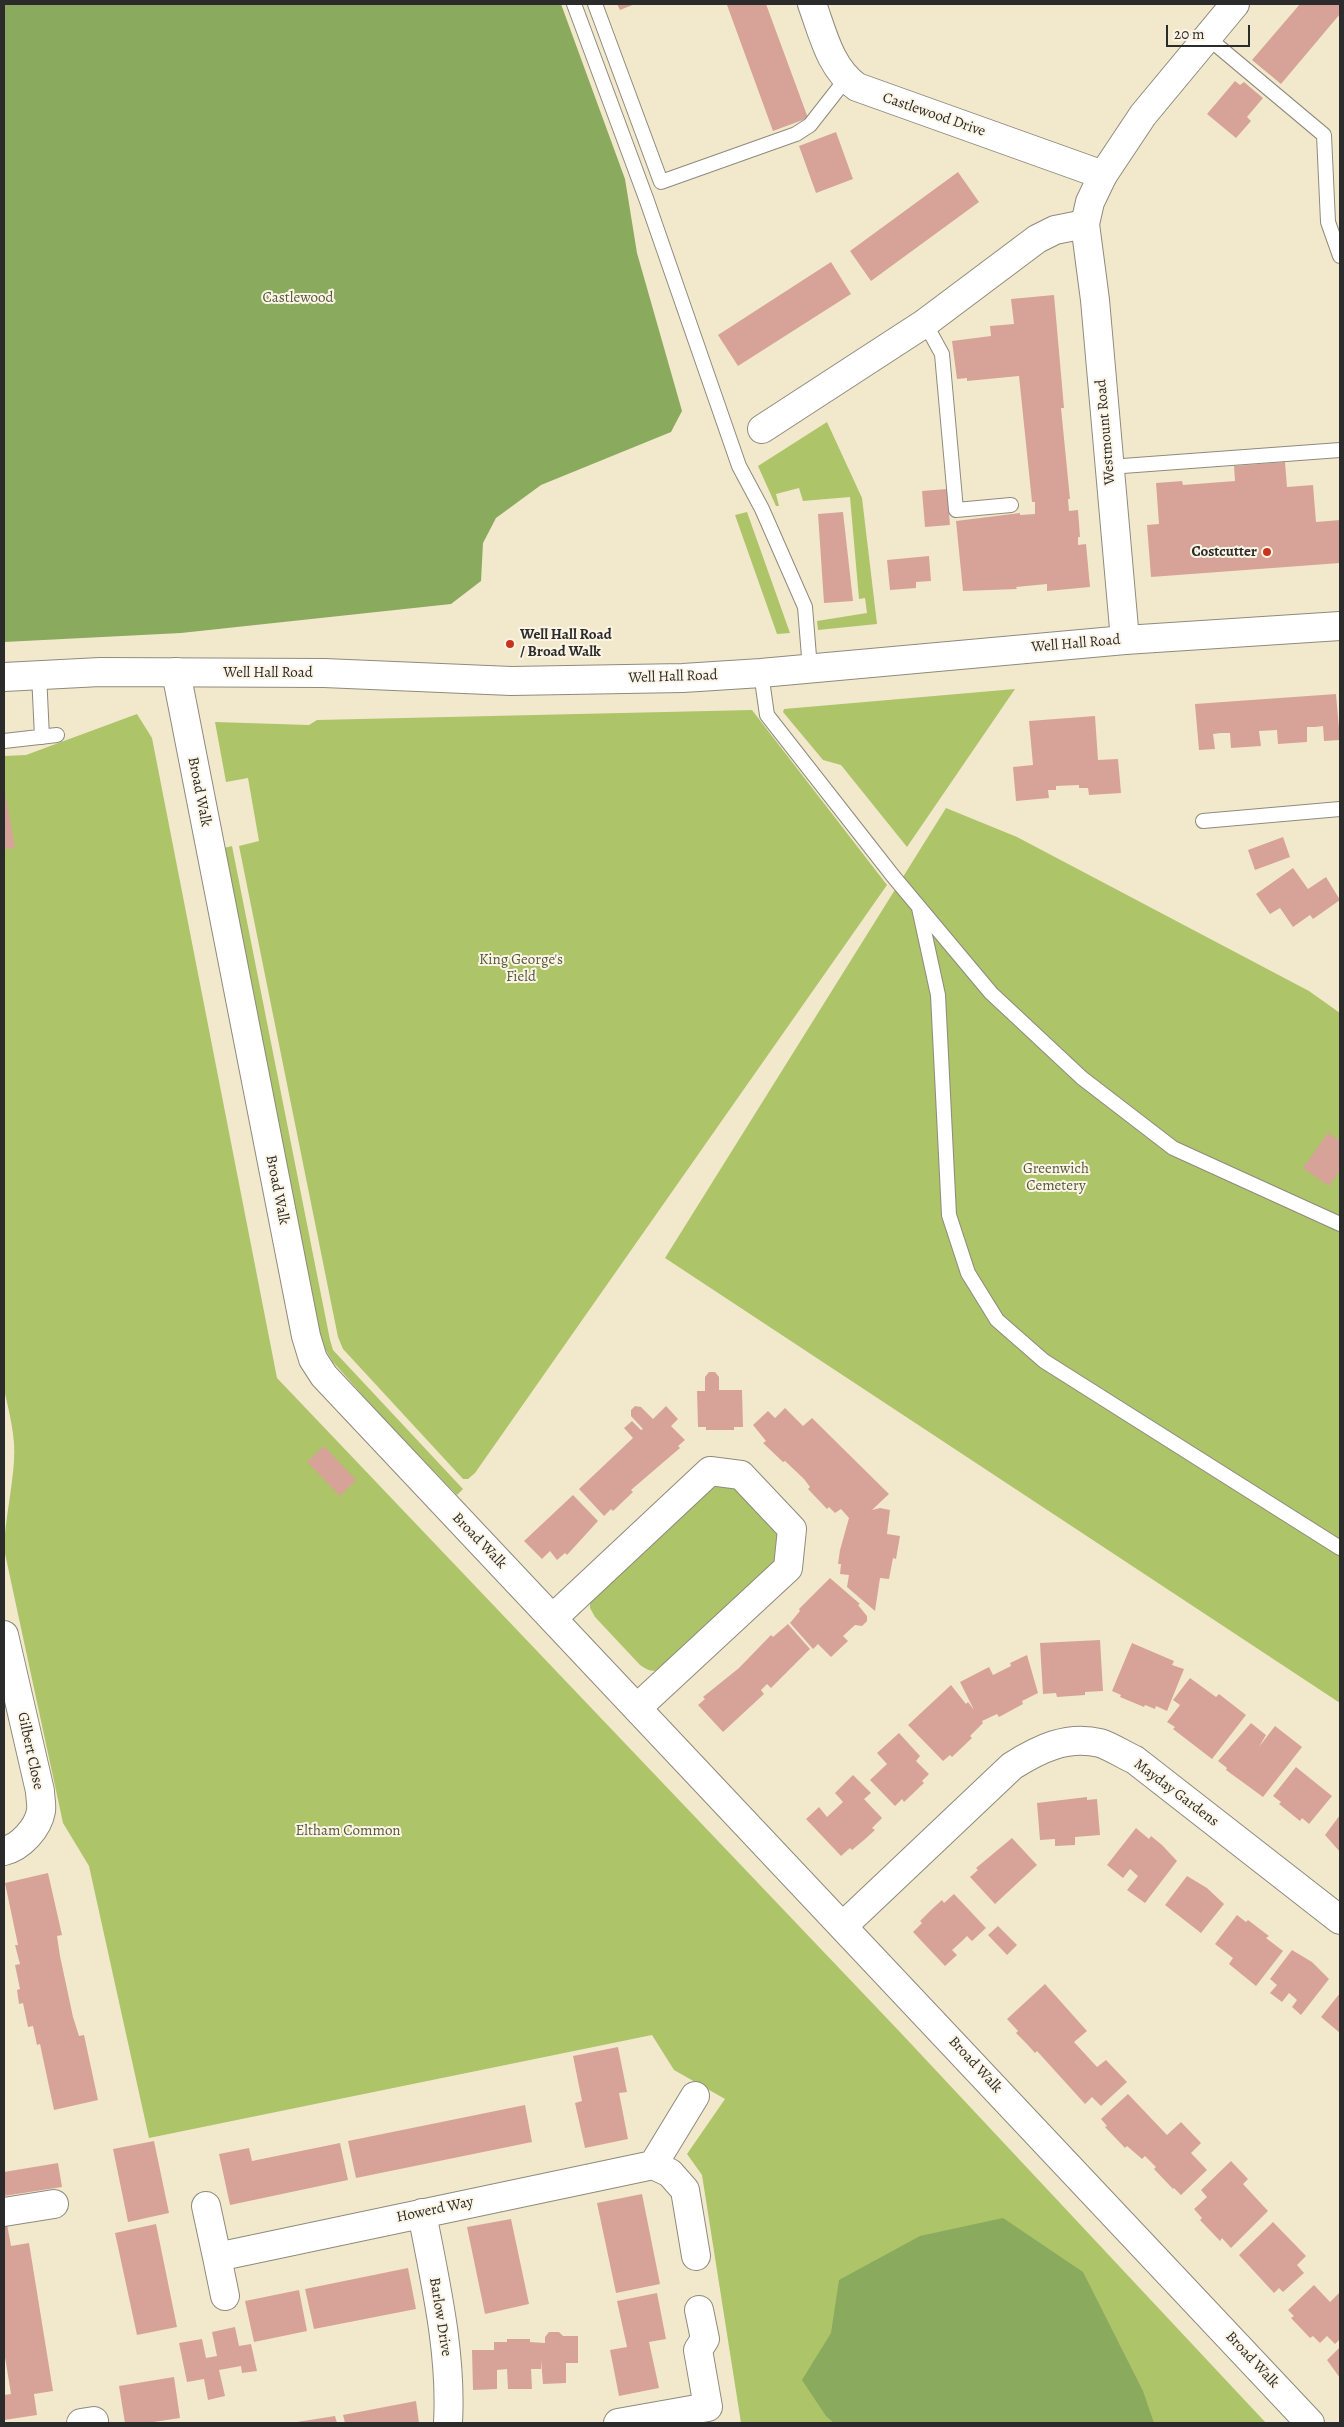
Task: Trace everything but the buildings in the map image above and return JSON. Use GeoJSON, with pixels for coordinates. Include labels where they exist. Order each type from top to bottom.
{"type":"FeatureCollection","features":[{"type":"Feature","properties":{"kind":"main road","name":"Castlewood Drive"},"geometry":{"type":"LineString","coordinates":[[812,4],[837,68],[846,79],[871,93],[1103,175]]}},
{"type":"Feature","properties":{"kind":"main road","name":"Westmount Road"},"geometry":{"type":"LineString","coordinates":[[1126,640],[1095,300],[1085,224],[1090,202],[1103,175],[1144,115],[1235,4]]}},
{"type":"Feature","properties":{"kind":"main road"},"geometry":{"type":"LineString","coordinates":[[762,429],[925,323],[1037,239],[1055,230],[1085,224]]}},
{"type":"Feature","properties":{"kind":"main road","name":"Well Hall Road"},"geometry":{"type":"LineString","coordinates":[[4,677],[39,674],[176,672],[324,673],[511,681],[683,678],[810,669],[1126,640],[1340,626]]}},
{"type":"Feature","properties":{"kind":"main road","name":"Broad Walk"},"geometry":{"type":"LineString","coordinates":[[176,672],[302,1318],[313,1359],[324,1376],[1310,2423]]}},
{"type":"Feature","properties":{"kind":"main road"},"geometry":{"type":"LineString","coordinates":[[553,1618],[710,1471],[740,1475],[792,1529],[788,1568],[637,1708]]}},
{"type":"Feature","properties":{"kind":"main road","name":"Gilbert Close"},"geometry":{"type":"LineString","coordinates":[[4,1635],[40,1790],[41,1810],[35,1827],[24,1840],[4,1851]]}},
{"type":"Feature","properties":{"kind":"main road","name":"Mayday Gardens"},"geometry":{"type":"LineString","coordinates":[[843,1926],[1012,1766],[1040,1748],[1068,1741],[1100,1744],[1135,1760],[1340,1920]]}},
{"type":"Feature","properties":{"kind":"main road"},"geometry":{"type":"LineString","coordinates":[[695,2096],[653,2165],[670,2173],[685,2190],[696,2256]]}},
{"type":"Feature","properties":{"kind":"main road","name":"Howerd Way"},"geometry":{"type":"LineString","coordinates":[[217,2257],[653,2165]]}},
{"type":"Feature","properties":{"kind":"main road"},"geometry":{"type":"LineString","coordinates":[[4,2212],[54,2204]]}},
{"type":"Feature","properties":{"kind":"main road"},"geometry":{"type":"LineString","coordinates":[[206,2206],[225,2296]]}},
{"type":"Feature","properties":{"kind":"main road","name":"Barlow Drive"},"geometry":{"type":"LineString","coordinates":[[422,2213],[446,2344],[450,2389],[448,2423]]}},
{"type":"Feature","properties":{"kind":"main road"},"geometry":{"type":"LineString","coordinates":[[618,2423],[710,2415],[698,2350],[705,2339],[699,2310]]}},
{"type":"Feature","properties":{"kind":"lane"},"geometry":{"type":"LineString","coordinates":[[574,4],[647,201],[739,466],[762,509],[805,606],[810,669]]}},
{"type":"Feature","properties":{"kind":"lane"},"geometry":{"type":"LineString","coordinates":[[595,4],[661,182],[796,134],[810,126],[846,79]]}},
{"type":"Feature","properties":{"kind":"lane"},"geometry":{"type":"LineString","coordinates":[[1207,37],[1324,136],[1328,222],[1340,256]]}},
{"type":"Feature","properties":{"kind":"lane"},"geometry":{"type":"LineString","coordinates":[[925,323],[942,354],[956,510],[1011,505]]}},
{"type":"Feature","properties":{"kind":"lane"},"geometry":{"type":"LineString","coordinates":[[1109,467],[1340,450]]}},
{"type":"Feature","properties":{"kind":"lane"},"geometry":{"type":"LineString","coordinates":[[761,673],[767,715],[919,908],[991,993],[1082,1078],[1173,1148],[1340,1224]]}},
{"type":"Feature","properties":{"kind":"lane"},"geometry":{"type":"LineString","coordinates":[[39,674],[42,737]]}},
{"type":"Feature","properties":{"kind":"lane"},"geometry":{"type":"LineString","coordinates":[[4,741],[57,736]]}},
{"type":"Feature","properties":{"kind":"lane"},"geometry":{"type":"LineString","coordinates":[[1204,821],[1340,810]]}},
{"type":"Feature","properties":{"kind":"lane"},"geometry":{"type":"LineString","coordinates":[[919,908],[938,995],[949,1214],[968,1273],[997,1320],[1044,1361],[1340,1548]]}},
{"type":"Feature","properties":{"kind":"green space","name":"Castlewood"},"geometry":{"type":"Polygon","coordinates":[[[4,4],[561,4],[625,179],[637,253],[682,411],[671,432],[541,485],[496,518],[483,543],[481,581],[451,604],[181,633],[4,642],[4,4]]]}},
{"type":"Feature","properties":{"kind":"green space"},"geometry":{"type":"Polygon","coordinates":[[[827,422],[862,498],[877,624],[818,630],[817,621],[867,613],[865,598],[859,599],[850,497],[803,501],[799,488],[776,494],[779,506],[776,506],[758,466],[827,422]]]}},
{"type":"Feature","properties":{"kind":"green space"},"geometry":{"type":"Polygon","coordinates":[[[747,512],[790,633],[777,634],[735,515],[747,512]]]}},
{"type":"Feature","properties":{"kind":"green space"},"geometry":{"type":"Polygon","coordinates":[[[1015,689],[907,847],[841,765],[823,760],[783,712],[784,709],[1015,689]]]}},
{"type":"Feature","properties":{"kind":"green space","name":"King George's Field"},"geometry":{"type":"Polygon","coordinates":[[[752,710],[887,885],[475,1473],[468,1479],[463,1479],[343,1349],[338,1337],[239,846],[259,841],[248,778],[226,782],[215,722],[309,725],[317,720],[752,710]]]}},
{"type":"Feature","properties":{"kind":"green space","name":"Eltham Common"},"geometry":{"type":"Polygon","coordinates":[[[137,714],[152,738],[277,1378],[899,2031],[1266,2423],[741,2423],[702,2175],[687,2154],[725,2099],[674,2070],[652,2035],[149,2138],[89,1866],[63,1823],[4,1549],[13,1472],[14,1443],[4,1389],[4,756],[26,755],[137,714]]]}},
{"type":"Feature","properties":{"kind":"green space","name":"Greenwich Cemetery"},"geometry":{"type":"Polygon","coordinates":[[[946,808],[1017,837],[1309,991],[1340,1013],[1340,1703],[665,1258],[946,808]]]}},
{"type":"Feature","properties":{"kind":"green space"},"geometry":{"type":"Polygon","coordinates":[[[232,846],[333,1350],[463,1489],[457,1495],[381,1416],[333,1362],[322,1344],[224,848],[232,846]]]}},
{"type":"Feature","properties":{"kind":"green space"},"geometry":{"type":"Polygon","coordinates":[[[726,1486],[739,1489],[780,1535],[777,1559],[771,1567],[661,1669],[655,1671],[648,1670],[640,1665],[595,1617],[590,1608],[590,1600],[702,1493],[715,1487],[726,1486]]]}},
{"type":"Feature","properties":{"kind":"green space"},"geometry":{"type":"Polygon","coordinates":[[[1003,2218],[1083,2272],[1143,2391],[1154,2423],[834,2423],[826,2416],[802,2380],[831,2333],[839,2280],[920,2236],[1003,2218]]]}},
{"type":"Feature","properties":{"kind":"place","name":"Costcutter"},"geometry":{"type":"Point","coordinates":[1267,552]}},
{"type":"Feature","properties":{"kind":"place","name":"Well Hall Road / Broad Walk"},"geometry":{"type":"Point","coordinates":[510,644]}}]}
